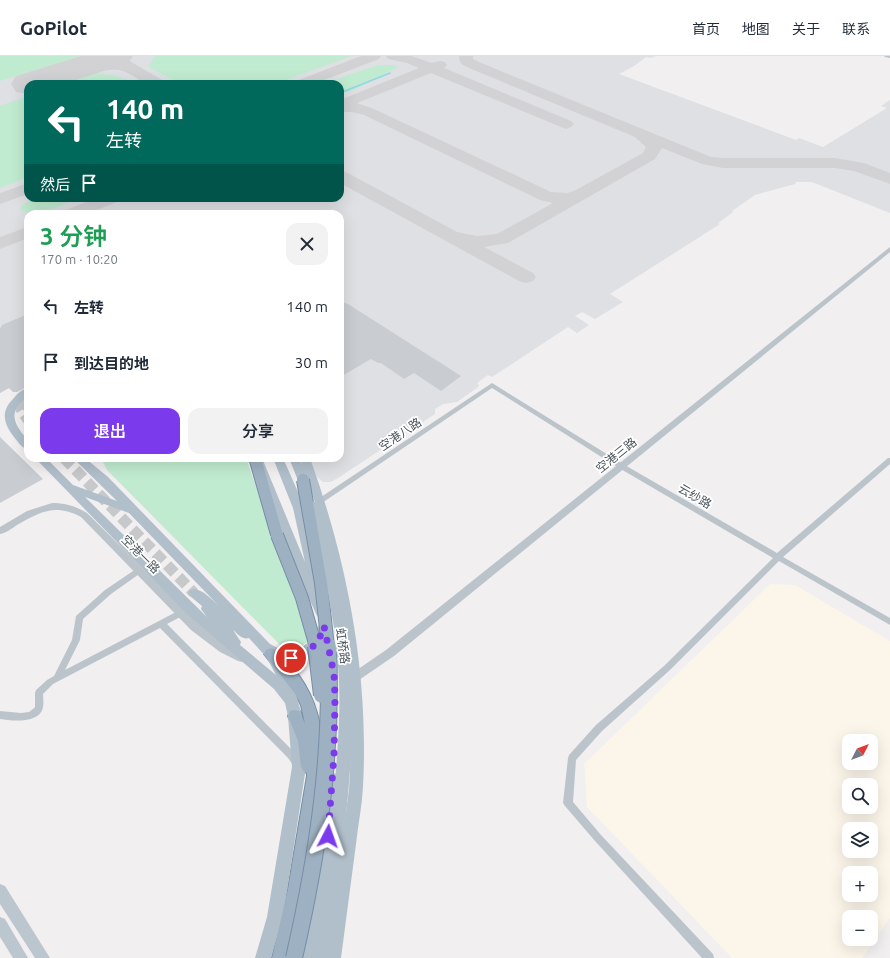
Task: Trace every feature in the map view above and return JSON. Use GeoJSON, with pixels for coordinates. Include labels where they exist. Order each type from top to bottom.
{"type":"FeatureCollection","features":[{"type":"Feature","properties":{"kind":"highway"},"geometry":{"type":"LineString","coordinates":[[257,462],[277,535],[307,613],[314,637],[320,677],[326,760]]}},
{"type":"Feature","properties":{"kind":"highway"},"geometry":{"type":"LineString","coordinates":[[294,958],[316,854],[329,716],[328,645],[313,532],[303,480]]}},
{"type":"Feature","properties":{"kind":"highway"},"geometry":{"type":"LineString","coordinates":[[271,654],[302,692],[313,724],[315,754],[311,803],[292,916],[281,958]]}},
{"type":"Feature","properties":{"kind":"highway"},"geometry":{"type":"LineString","coordinates":[[294,711],[305,741],[309,768],[311,803]]}},
{"type":"Feature","properties":{"kind":"main road"},"geometry":{"type":"LineString","coordinates":[[24,393],[13,400],[6,407],[3,413],[9,427],[24,442]]}},
{"type":"Feature","properties":{"kind":"main road"},"geometry":{"type":"LineString","coordinates":[[44,462],[192,612],[279,685],[294,711]]}},
{"type":"Feature","properties":{"kind":"main road"},"geometry":{"type":"LineString","coordinates":[[83,462],[104,480],[217,595],[271,654],[283,675],[289,690],[294,711],[299,767],[275,917],[263,958]]}},
{"type":"Feature","properties":{"kind":"main road"},"geometry":{"type":"LineString","coordinates":[[93,462],[104,480]]}},
{"type":"Feature","properties":{"kind":"main road"},"geometry":{"type":"LineString","coordinates":[[255,638],[278,654],[291,658],[313,647],[320,639],[323,620],[258,462]]}},
{"type":"Feature","properties":{"kind":"main road"},"geometry":{"type":"LineString","coordinates":[[280,462],[299,508],[334,674],[334,755],[328,836],[315,917],[306,958]]}},
{"type":"Feature","properties":{"kind":"main road"},"geometry":{"type":"LineString","coordinates":[[284,462],[292,473],[320,501]]}},
{"type":"Feature","properties":{"kind":"main road","name":"虹桥路"},"geometry":{"type":"LineString","coordinates":[[296,462],[312,502],[332,582],[342,635],[346,674],[346,712],[342,789],[329,906],[319,958]]}},
{"type":"Feature","properties":{"kind":"main road","name":"虹桥路"},"geometry":{"type":"LineString","coordinates":[[306,462],[320,501],[341,582],[352,648],[357,732],[356,788],[333,958]]}},
{"type":"Feature","properties":{"kind":"main road"},"geometry":{"type":"LineString","coordinates":[[70,487],[133,511]]}},
{"type":"Feature","properties":{"kind":"main road"},"geometry":{"type":"LineString","coordinates":[[255,665],[194,593],[271,654]]}},
{"type":"Feature","properties":{"kind":"main road"},"geometry":{"type":"LineString","coordinates":[[0,891],[43,958]]}},
{"type":"Feature","properties":{"kind":"main road"},"geometry":{"type":"LineString","coordinates":[[0,924],[21,958]]}},
{"type":"Feature","properties":{"kind":"street"},"geometry":{"type":"LineString","coordinates":[[886,56],[890,57]]}},
{"type":"Feature","properties":{"kind":"street","name":"空港三路"},"geometry":{"type":"LineString","coordinates":[[354,677],[390,653],[890,249]]}},
{"type":"Feature","properties":{"kind":"street","name":"云纱路"},"geometry":{"type":"LineString","coordinates":[[492,386],[622,466],[890,622]]}},
{"type":"Feature","properties":{"kind":"street","name":"空港八路"},"geometry":{"type":"LineString","coordinates":[[320,501],[492,386]]}},
{"type":"Feature","properties":{"kind":"street"},"geometry":{"type":"LineString","coordinates":[[709,958],[598,838],[568,803],[572,758],[599,728],[667,668],[778,558],[890,460]]}},
{"type":"Feature","properties":{"kind":"street","name":"空港一路"},"geometry":{"type":"LineString","coordinates":[[0,531],[33,511],[53,506],[64,506],[76,509],[84,515],[195,627],[224,649],[255,665]]}},
{"type":"Feature","properties":{"kind":"street"},"geometry":{"type":"LineString","coordinates":[[57,678],[76,640],[79,618],[108,592],[139,570]]}},
{"type":"Feature","properties":{"kind":"street"},"geometry":{"type":"LineString","coordinates":[[0,715],[22,717],[34,714],[39,708],[40,693],[45,686],[57,678],[181,613]]}},
{"type":"Feature","properties":{"kind":"street"},"geometry":{"type":"LineString","coordinates":[[161,623],[291,755],[299,767]]}},
{"type":"Feature","properties":{"kind":"shaded area"},"geometry":{"type":"Polygon","coordinates":[[[0,56],[656,56],[651,58],[646,57],[634,66],[619,74],[796,140],[799,138],[823,147],[887,108],[881,106],[890,100],[890,213],[812,182],[796,182],[795,184],[755,195],[732,211],[733,212],[718,223],[720,224],[610,294],[623,302],[595,319],[582,312],[575,316],[589,325],[577,333],[568,327],[492,377],[488,375],[477,383],[479,385],[478,387],[457,402],[443,404],[435,409],[435,414],[331,482],[323,482],[316,476],[308,462],[344,462],[344,210],[24,210],[24,388],[17,392],[13,392],[9,388],[1,392],[0,56]]]}},
{"type":"Feature","properties":{"kind":"shaded area"},"geometry":{"type":"Polygon","coordinates":[[[770,584],[795,585],[890,641],[890,918],[878,935],[878,910],[842,910],[842,946],[870,946],[862,958],[732,958],[587,807],[584,764],[770,584]]]}},
{"type":"Feature","properties":{"kind":"green space"},"geometry":{"type":"Polygon","coordinates":[[[0,56],[80,56],[0,81],[0,56]]]}},
{"type":"Feature","properties":{"kind":"green space"},"geometry":{"type":"Polygon","coordinates":[[[155,56],[351,56],[286,80],[174,80],[148,67],[155,56]]]}},
{"type":"Feature","properties":{"kind":"green space"},"geometry":{"type":"Polygon","coordinates":[[[379,65],[393,65],[398,67],[352,91],[344,93],[344,80],[336,80],[379,65]]]}},
{"type":"Feature","properties":{"kind":"green space"},"geometry":{"type":"Polygon","coordinates":[[[95,74],[106,74],[127,80],[78,80],[95,74]]]}},
{"type":"Feature","properties":{"kind":"green space"},"geometry":{"type":"Polygon","coordinates":[[[24,97],[24,179],[0,188],[0,106],[24,97]]]}},
{"type":"Feature","properties":{"kind":"green space"},"geometry":{"type":"Polygon","coordinates":[[[27,202],[69,202],[49,210],[24,211],[20,209],[23,204],[27,202]]]}},
{"type":"Feature","properties":{"kind":"green space"},"geometry":{"type":"Polygon","coordinates":[[[103,462],[247,462],[310,640],[290,655],[107,470],[103,462]]]}},
{"type":"Feature","properties":{"kind":"building"},"geometry":{"type":"Polygon","coordinates":[[[344,302],[461,376],[441,391],[414,373],[404,379],[381,363],[371,359],[344,375],[344,302]]]}},
{"type":"Feature","properties":{"kind":"building"},"geometry":{"type":"Polygon","coordinates":[[[24,316],[24,388],[17,392],[13,392],[9,388],[0,393],[0,329],[2,325],[24,316]]]}},
{"type":"Feature","properties":{"kind":"building"},"geometry":{"type":"Polygon","coordinates":[[[0,437],[43,479],[0,503],[0,437]]]}},
{"type":"Feature","properties":{"kind":"waterway"},"geometry":{"type":"LineString","coordinates":[[344,91],[390,73]]}},
{"type":"Feature","properties":{"kind":"taxiway"},"geometry":{"type":"LineString","coordinates":[[311,80],[374,56]]}},
{"type":"Feature","properties":{"kind":"taxiway"},"geometry":{"type":"LineString","coordinates":[[393,56],[411,60],[431,68]]}},
{"type":"Feature","properties":{"kind":"taxiway"},"geometry":{"type":"LineString","coordinates":[[466,56],[466,61],[474,65],[708,161],[723,163],[835,163],[858,167],[890,179]]}},
{"type":"Feature","properties":{"kind":"taxiway"},"geometry":{"type":"LineString","coordinates":[[120,60],[133,70]]}},
{"type":"Feature","properties":{"kind":"taxiway"},"geometry":{"type":"LineString","coordinates":[[74,70],[111,65],[133,70]]}},
{"type":"Feature","properties":{"kind":"taxiway"},"geometry":{"type":"LineString","coordinates":[[431,68],[440,65]]}},
{"type":"Feature","properties":{"kind":"taxiway"},"geometry":{"type":"LineString","coordinates":[[344,103],[431,68]]}},
{"type":"Feature","properties":{"kind":"taxiway"},"geometry":{"type":"LineString","coordinates":[[431,68],[566,124]]}},
{"type":"Feature","properties":{"kind":"taxiway"},"geometry":{"type":"LineString","coordinates":[[133,70],[152,80]]}},
{"type":"Feature","properties":{"kind":"taxiway"},"geometry":{"type":"LineString","coordinates":[[344,107],[353,107],[369,112],[546,196],[564,198],[581,194]]}},
{"type":"Feature","properties":{"kind":"taxiway"},"geometry":{"type":"LineString","coordinates":[[451,236],[477,242],[502,239],[649,156],[654,147],[650,141],[642,135]]}},
{"type":"Feature","properties":{"kind":"taxiway"},"geometry":{"type":"LineString","coordinates":[[344,178],[451,236]]}},
{"type":"Feature","properties":{"kind":"taxiway"},"geometry":{"type":"LineString","coordinates":[[0,199],[24,190]]}},
{"type":"Feature","properties":{"kind":"taxiway"},"geometry":{"type":"LineString","coordinates":[[82,210],[101,202]]}},
{"type":"Feature","properties":{"kind":"taxiway"},"geometry":{"type":"LineString","coordinates":[[0,243],[24,234]]}},
{"type":"Feature","properties":{"kind":"taxiway"},"geometry":{"type":"LineString","coordinates":[[451,236],[526,277]]}},
{"type":"Feature","properties":{"kind":"runway"},"geometry":{"type":"LineString","coordinates":[[41,80],[116,56]]}},
{"type":"Feature","properties":{"kind":"tunnel"},"geometry":{"type":"LineString","coordinates":[[24,402],[21,409],[24,414]]}},
{"type":"Feature","properties":{"kind":"tunnel"},"geometry":{"type":"LineString","coordinates":[[68,462],[194,593]]}},
{"type":"Feature","properties":{"kind":"route"},"geometry":{"type":"LineString","coordinates":[[291,658],[313,647],[320,639],[324,626],[334,674],[335,697],[334,755],[328,836]]}}]}
